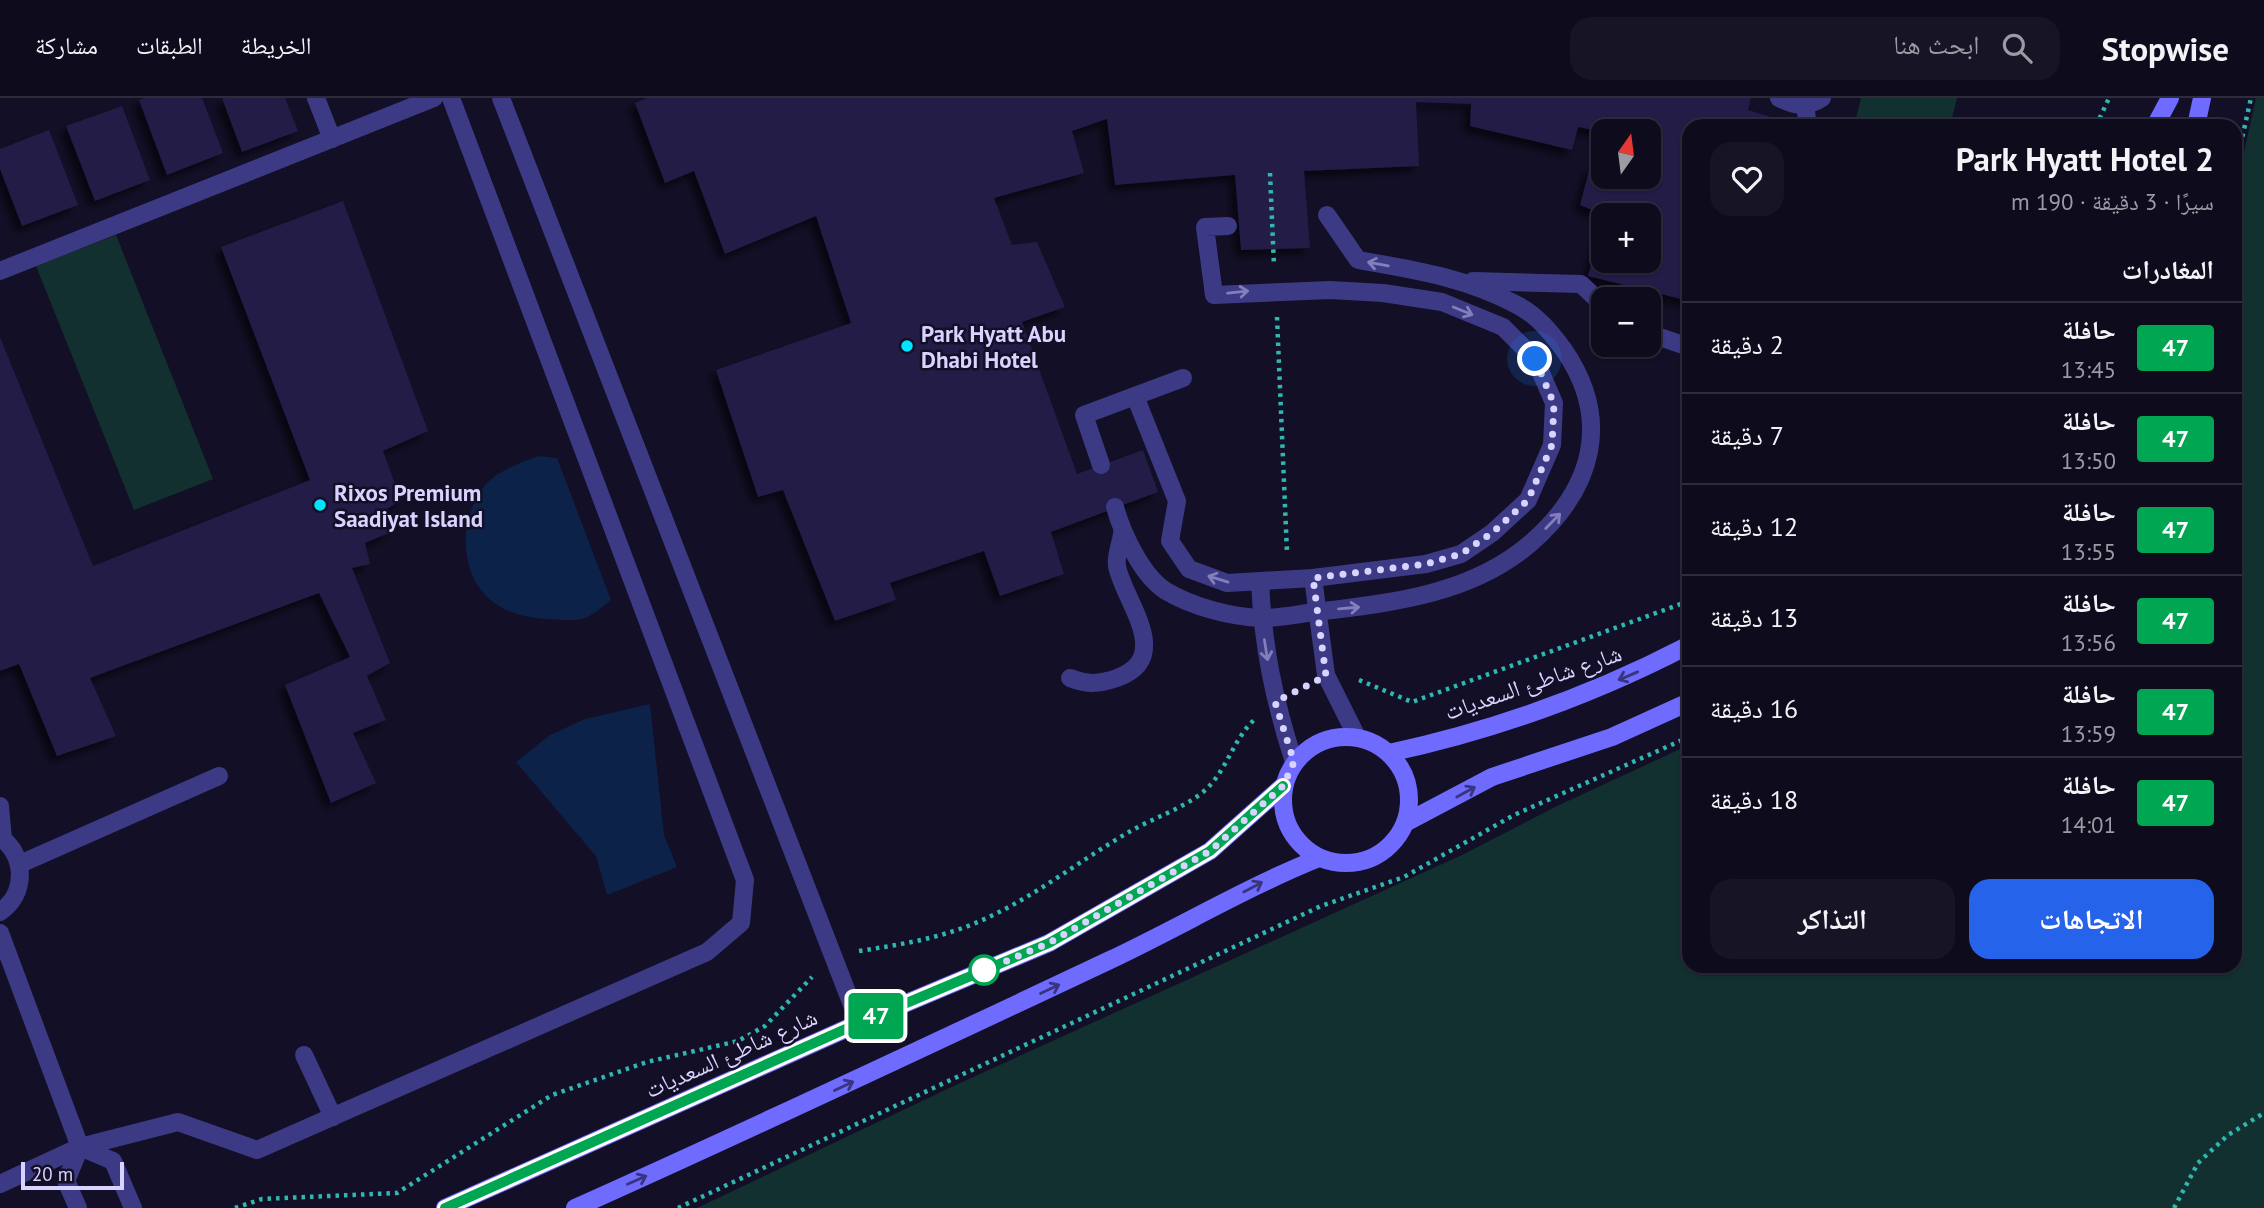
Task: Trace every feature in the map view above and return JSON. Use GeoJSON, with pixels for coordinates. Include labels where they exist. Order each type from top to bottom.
{"type":"FeatureCollection","features":[{"type":"Feature","properties":{"kind":"street"},"geometry":{"type":"LineString","coordinates":[[316,98],[332,139]]}},
{"type":"Feature","properties":{"kind":"street"},"geometry":{"type":"LineString","coordinates":[[0,271],[434,98]]}},
{"type":"Feature","properties":{"kind":"street"},"geometry":{"type":"LineString","coordinates":[[0,1184],[80,1147],[178,1122],[257,1150],[707,952],[741,923],[745,880],[451,98]]}},
{"type":"Feature","properties":{"kind":"street"},"geometry":{"type":"LineString","coordinates":[[502,98],[859,1023]]}},
{"type":"Feature","properties":{"kind":"street"},"geometry":{"type":"LineString","coordinates":[[1779,98],[1790,104],[1813,102]]}},
{"type":"Feature","properties":{"kind":"street"},"geometry":{"type":"LineString","coordinates":[[2159,119],[2170,98]]}},
{"type":"Feature","properties":{"kind":"street"},"geometry":{"type":"LineString","coordinates":[[2198,119],[2202,98]]}},
{"type":"Feature","properties":{"kind":"street"},"geometry":{"type":"LineString","coordinates":[[1327,215],[1358,260],[1466,281],[1581,285],[1591,294]]}},
{"type":"Feature","properties":{"kind":"street"},"geometry":{"type":"LineString","coordinates":[[1135,396],[1177,501],[1170,541],[1189,569],[1227,583],[1313,578],[1426,564],[1461,554],[1492,533],[1528,500],[1552,445],[1554,404],[1535,359],[1503,327],[1442,302],[1383,293],[1275,290],[1214,295],[1205,227],[1228,226]]}},
{"type":"Feature","properties":{"kind":"street"},"geometry":{"type":"LineString","coordinates":[[1115,507],[1122,534],[1164,590],[1212,610],[1262,618],[1385,605],[1423,596],[1494,568],[1531,543],[1567,506],[1583,472],[1592,432],[1587,392],[1572,362],[1548,328],[1531,314],[1466,281]]}},
{"type":"Feature","properties":{"kind":"street"},"geometry":{"type":"LineString","coordinates":[[1661,337],[1682,345]]}},
{"type":"Feature","properties":{"kind":"street"},"geometry":{"type":"LineString","coordinates":[[1101,464],[1084,415],[1183,378]]}},
{"type":"Feature","properties":{"kind":"street"},"geometry":{"type":"LineString","coordinates":[[1070,678],[1087,685],[1104,682],[1128,674],[1140,659],[1145,642],[1136,607],[1116,565],[1122,534]]}},
{"type":"Feature","properties":{"kind":"street"},"geometry":{"type":"LineString","coordinates":[[1313,578],[1326,676],[1357,737]]}},
{"type":"Feature","properties":{"kind":"street"},"geometry":{"type":"LineString","coordinates":[[1260,582],[1262,618],[1275,702],[1294,762]]}},
{"type":"Feature","properties":{"kind":"street","name":"شارع شاطئ السعديات"},"geometry":{"type":"LineString","coordinates":[[1388,753],[1539,710],[1633,674],[1682,649]]}},
{"type":"Feature","properties":{"kind":"street"},"geometry":{"type":"LineString","coordinates":[[1405,823],[1492,778],[1612,737],[1682,705]]}},
{"type":"Feature","properties":{"kind":"street"},"geometry":{"type":"LineString","coordinates":[[1339,736],[1357,737],[1374,743],[1388,753],[1401,768],[1408,785],[1410,804],[1405,823],[1395,841],[1379,854],[1360,862],[1339,863],[1319,858],[1301,846],[1288,829],[1282,808],[1283,786],[1294,762],[1307,749],[1322,740],[1339,736]]}},
{"type":"Feature","properties":{"kind":"street"},"geometry":{"type":"LineString","coordinates":[[20,864],[219,776]]}},
{"type":"Feature","properties":{"kind":"street","name":"شارع شاطئ السعديات"},"geometry":{"type":"LineString","coordinates":[[445,1208],[859,1023],[1049,943],[1210,851],[1283,786]]}},
{"type":"Feature","properties":{"kind":"street"},"geometry":{"type":"LineString","coordinates":[[0,806],[2,838],[20,864],[21,879],[16,895],[0,912]]}},
{"type":"Feature","properties":{"kind":"street"},"geometry":{"type":"LineString","coordinates":[[575,1208],[759,1126],[1189,923],[1274,876],[1319,858]]}},
{"type":"Feature","properties":{"kind":"street"},"geometry":{"type":"LineString","coordinates":[[0,933],[80,1147],[66,1181],[78,1208]]}},
{"type":"Feature","properties":{"kind":"street"},"geometry":{"type":"LineString","coordinates":[[304,1055],[333,1117]]}},
{"type":"Feature","properties":{"kind":"street"},"geometry":{"type":"LineString","coordinates":[[80,1147],[113,1161],[133,1208]]}},
{"type":"Feature","properties":{"kind":"path"},"geometry":{"type":"LineString","coordinates":[[2099,119],[2109,98]]}},
{"type":"Feature","properties":{"kind":"path"},"geometry":{"type":"LineString","coordinates":[[2242,138],[2251,98]]}},
{"type":"Feature","properties":{"kind":"path"},"geometry":{"type":"LineString","coordinates":[[1270,173],[1288,580]]}},
{"type":"Feature","properties":{"kind":"path"},"geometry":{"type":"LineString","coordinates":[[1326,676],[1344,676],[1368,682],[1412,702],[1682,604]]}},
{"type":"Feature","properties":{"kind":"path"},"geometry":{"type":"LineString","coordinates":[[235,1208],[262,1199],[397,1193],[552,1095],[647,1062],[738,1041],[765,1026],[833,959],[855,951],[944,934],[976,923],[1052,881],[1127,833],[1186,803],[1220,774],[1240,735],[1275,702]]}},
{"type":"Feature","properties":{"kind":"path"},"geometry":{"type":"LineString","coordinates":[[678,1208],[893,1110],[934,1086],[1097,1014],[1156,982],[1321,906],[1404,877],[1456,845],[1514,815],[1682,740]]}},
{"type":"Feature","properties":{"kind":"path"},"geometry":{"type":"LineString","coordinates":[[2174,1208],[2198,1163],[2228,1135],[2264,1113]]}},
{"type":"Feature","properties":{"kind":"green space"},"geometry":{"type":"Polygon","coordinates":[[[1861,98],[1957,98],[1952,119],[1856,119],[1861,98]]]}},
{"type":"Feature","properties":{"kind":"green space"},"geometry":{"type":"Polygon","coordinates":[[[2256,98],[2264,98],[2264,1208],[697,1208],[960,1083],[1464,854],[1557,806],[1682,748],[1682,973],[2242,973],[2242,161],[2256,98]]]}},
{"type":"Feature","properties":{"kind":"green space"},"geometry":{"type":"Polygon","coordinates":[[[116,235],[213,479],[134,510],[36,266],[116,235]]]}},
{"type":"Feature","properties":{"kind":"water"},"geometry":{"type":"Polygon","coordinates":[[[538,456],[557,458],[611,600],[585,618],[541,618],[507,610],[483,593],[468,563],[466,547],[470,513],[486,484],[510,467],[538,456]]]}},
{"type":"Feature","properties":{"kind":"water"},"geometry":{"type":"Polygon","coordinates":[[[650,704],[664,835],[677,867],[607,895],[596,856],[516,762],[550,735],[585,719],[650,704]]]}},
{"type":"Feature","properties":{"kind":"building"},"geometry":{"type":"Polygon","coordinates":[[[202,98],[223,153],[167,175],[139,100],[202,98]]]}},
{"type":"Feature","properties":{"kind":"building"},"geometry":{"type":"Polygon","coordinates":[[[222,98],[285,98],[298,131],[242,152],[222,98]]]}},
{"type":"Feature","properties":{"kind":"building","name":"Park Hyatt Abu Dhabi Hotel"},"geometry":{"type":"Polygon","coordinates":[[[647,98],[1751,98],[1748,110],[1774,118],[1682,119],[1682,299],[1661,294],[1661,287],[1632,287],[1588,276],[1591,265],[1591,273],[1661,273],[1661,203],[1591,203],[1591,209],[1580,205],[1590,167],[1591,189],[1661,189],[1661,119],[1591,119],[1591,130],[1578,127],[1572,150],[1470,126],[1471,104],[1416,102],[1419,166],[1304,171],[1310,248],[1241,250],[1235,175],[1115,185],[1107,119],[1072,131],[1084,173],[994,198],[1012,245],[1037,242],[1065,307],[1022,322],[1077,474],[1143,450],[1158,492],[1051,532],[1064,574],[1000,596],[984,551],[890,583],[896,600],[835,621],[783,490],[758,497],[716,370],[851,323],[816,216],[725,254],[694,171],[665,183],[635,103],[647,98]]]}},
{"type":"Feature","properties":{"kind":"building"},"geometry":{"type":"Polygon","coordinates":[[[122,106],[150,180],[95,201],[66,126],[122,106]]]}},
{"type":"Feature","properties":{"kind":"building"},"geometry":{"type":"Polygon","coordinates":[[[49,130],[78,205],[22,226],[0,169],[0,149],[49,130]]]}},
{"type":"Feature","properties":{"kind":"building","name":"Rixos Premium Saadiyat Island"},"geometry":{"type":"Polygon","coordinates":[[[343,201],[428,431],[383,451],[401,500],[384,511],[391,532],[365,543],[370,564],[352,568],[390,663],[367,676],[386,720],[353,733],[376,783],[331,803],[285,685],[350,657],[319,593],[90,678],[116,736],[57,756],[19,664],[0,671],[0,337],[93,566],[310,480],[221,247],[343,201]]]}},
{"type":"Feature","properties":{"kind":"bus line","name":"47"},"geometry":{"type":"LineString","coordinates":[[445,1208],[859,1023],[1049,943],[1210,851],[1283,786]]}},
{"type":"Feature","properties":{"kind":"place","name":"Park Hyatt Abu Dhabi Hotel"},"geometry":{"type":"Point","coordinates":[907,346]}},
{"type":"Feature","properties":{"kind":"place","name":"Rixos Premium Saadiyat Island"},"geometry":{"type":"Point","coordinates":[320,505]}},
{"type":"Feature","properties":{"kind":"route"},"geometry":{"type":"LineString","coordinates":[[984,970],[978,973],[1049,943],[1210,851],[1283,786],[1294,762],[1275,702],[1326,676],[1320,648],[1313,578],[1426,564],[1461,554],[1492,533],[1528,500],[1552,445],[1554,404],[1535,359]]}}]}
